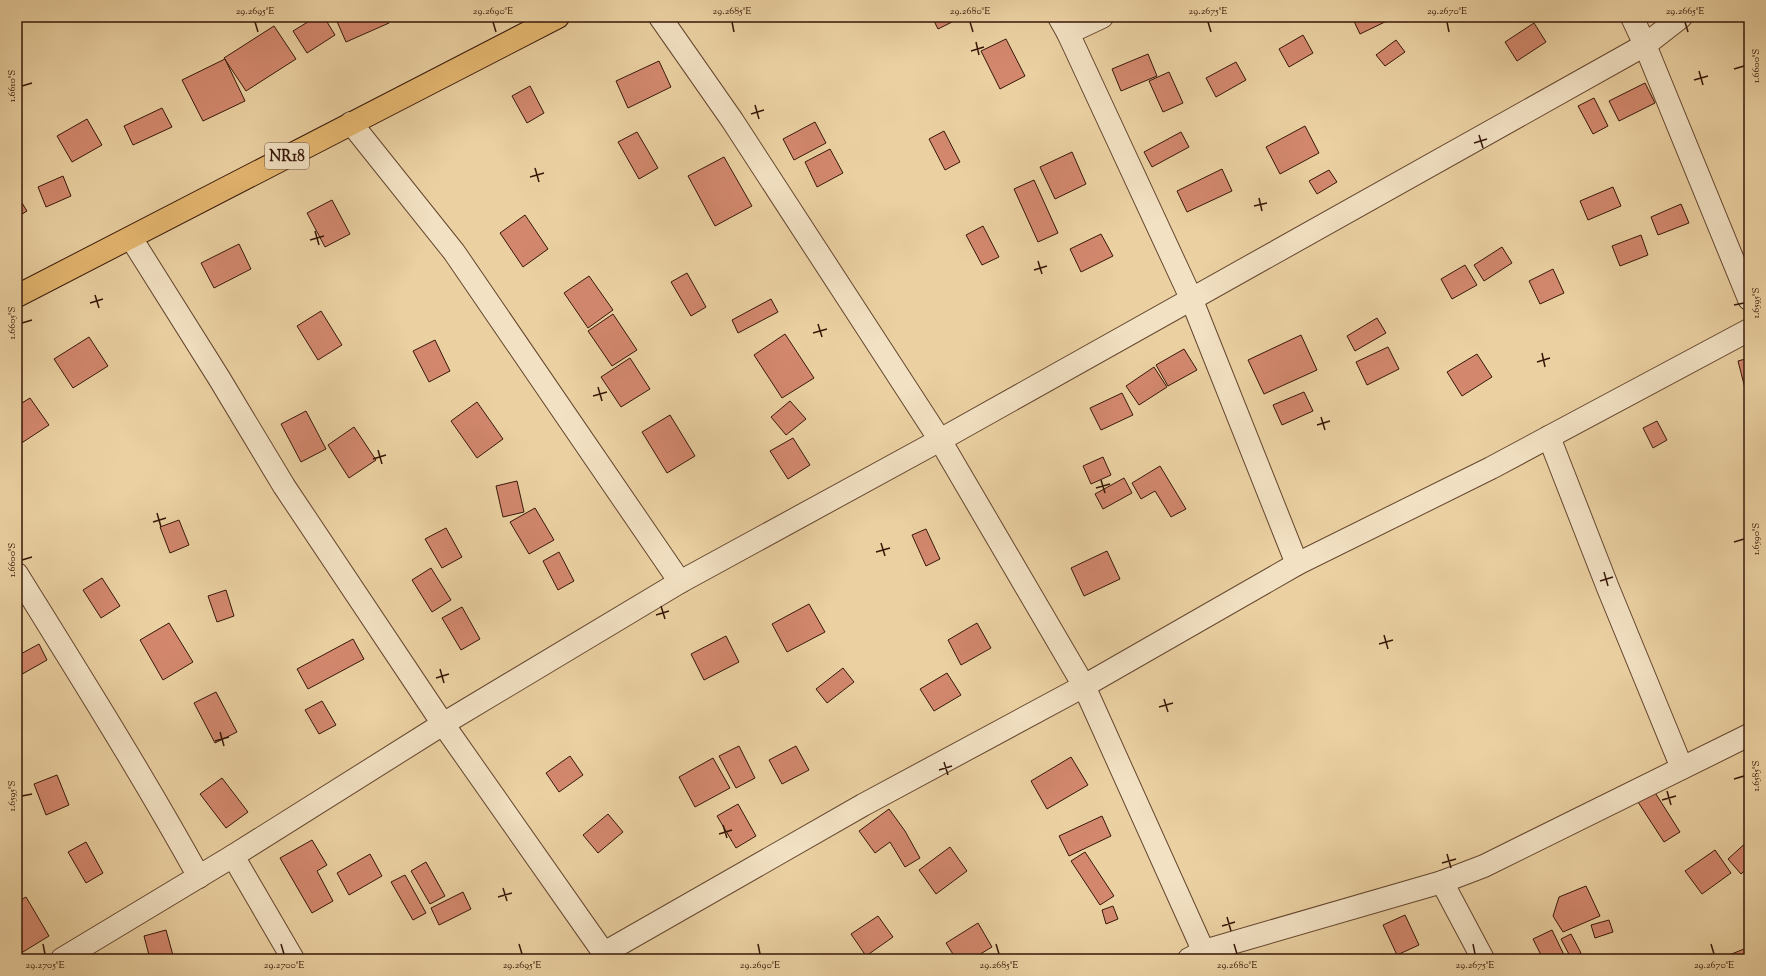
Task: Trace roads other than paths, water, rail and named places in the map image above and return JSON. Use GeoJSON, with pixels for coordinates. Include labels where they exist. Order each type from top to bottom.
{"type":"FeatureCollection","features":[{"type":"Feature","properties":{"kind":"main road","name":"NR18"},"geometry":{"type":"LineString","coordinates":[[17,296],[558,17]]}},
{"type":"Feature","properties":{"kind":"street"},"geometry":{"type":"LineString","coordinates":[[660,17],[732,120],[940,440],[1084,686],[1200,956],[1442,882],[1484,866],[1749,735]]}},
{"type":"Feature","properties":{"kind":"street"},"geometry":{"type":"LineString","coordinates":[[1102,17],[1064,25],[1191,298],[1297,564]]}},
{"type":"Feature","properties":{"kind":"street"},"geometry":{"type":"LineString","coordinates":[[1632,17],[1645,45],[1749,299]]}},
{"type":"Feature","properties":{"kind":"street"},"geometry":{"type":"LineString","coordinates":[[62,959],[199,877],[443,724],[680,582],[940,440],[1645,45],[1681,17]]}},
{"type":"Feature","properties":{"kind":"street"},"geometry":{"type":"LineString","coordinates":[[351,123],[454,252],[680,582]]}},
{"type":"Feature","properties":{"kind":"street"},"geometry":{"type":"LineString","coordinates":[[131,238],[219,378],[284,486],[443,724],[606,956],[863,805],[1084,686],[1297,564],[1491,468],[1749,330]]}},
{"type":"Feature","properties":{"kind":"street"},"geometry":{"type":"LineString","coordinates":[[1548,437],[1682,768]]}},
{"type":"Feature","properties":{"kind":"street"},"geometry":{"type":"LineString","coordinates":[[17,574],[170,823],[199,877]]}},
{"type":"Feature","properties":{"kind":"street"},"geometry":{"type":"LineString","coordinates":[[233,856],[293,959]]}},
{"type":"Feature","properties":{"kind":"street"},"geometry":{"type":"LineString","coordinates":[[1442,882],[1483,959]]}}]}
